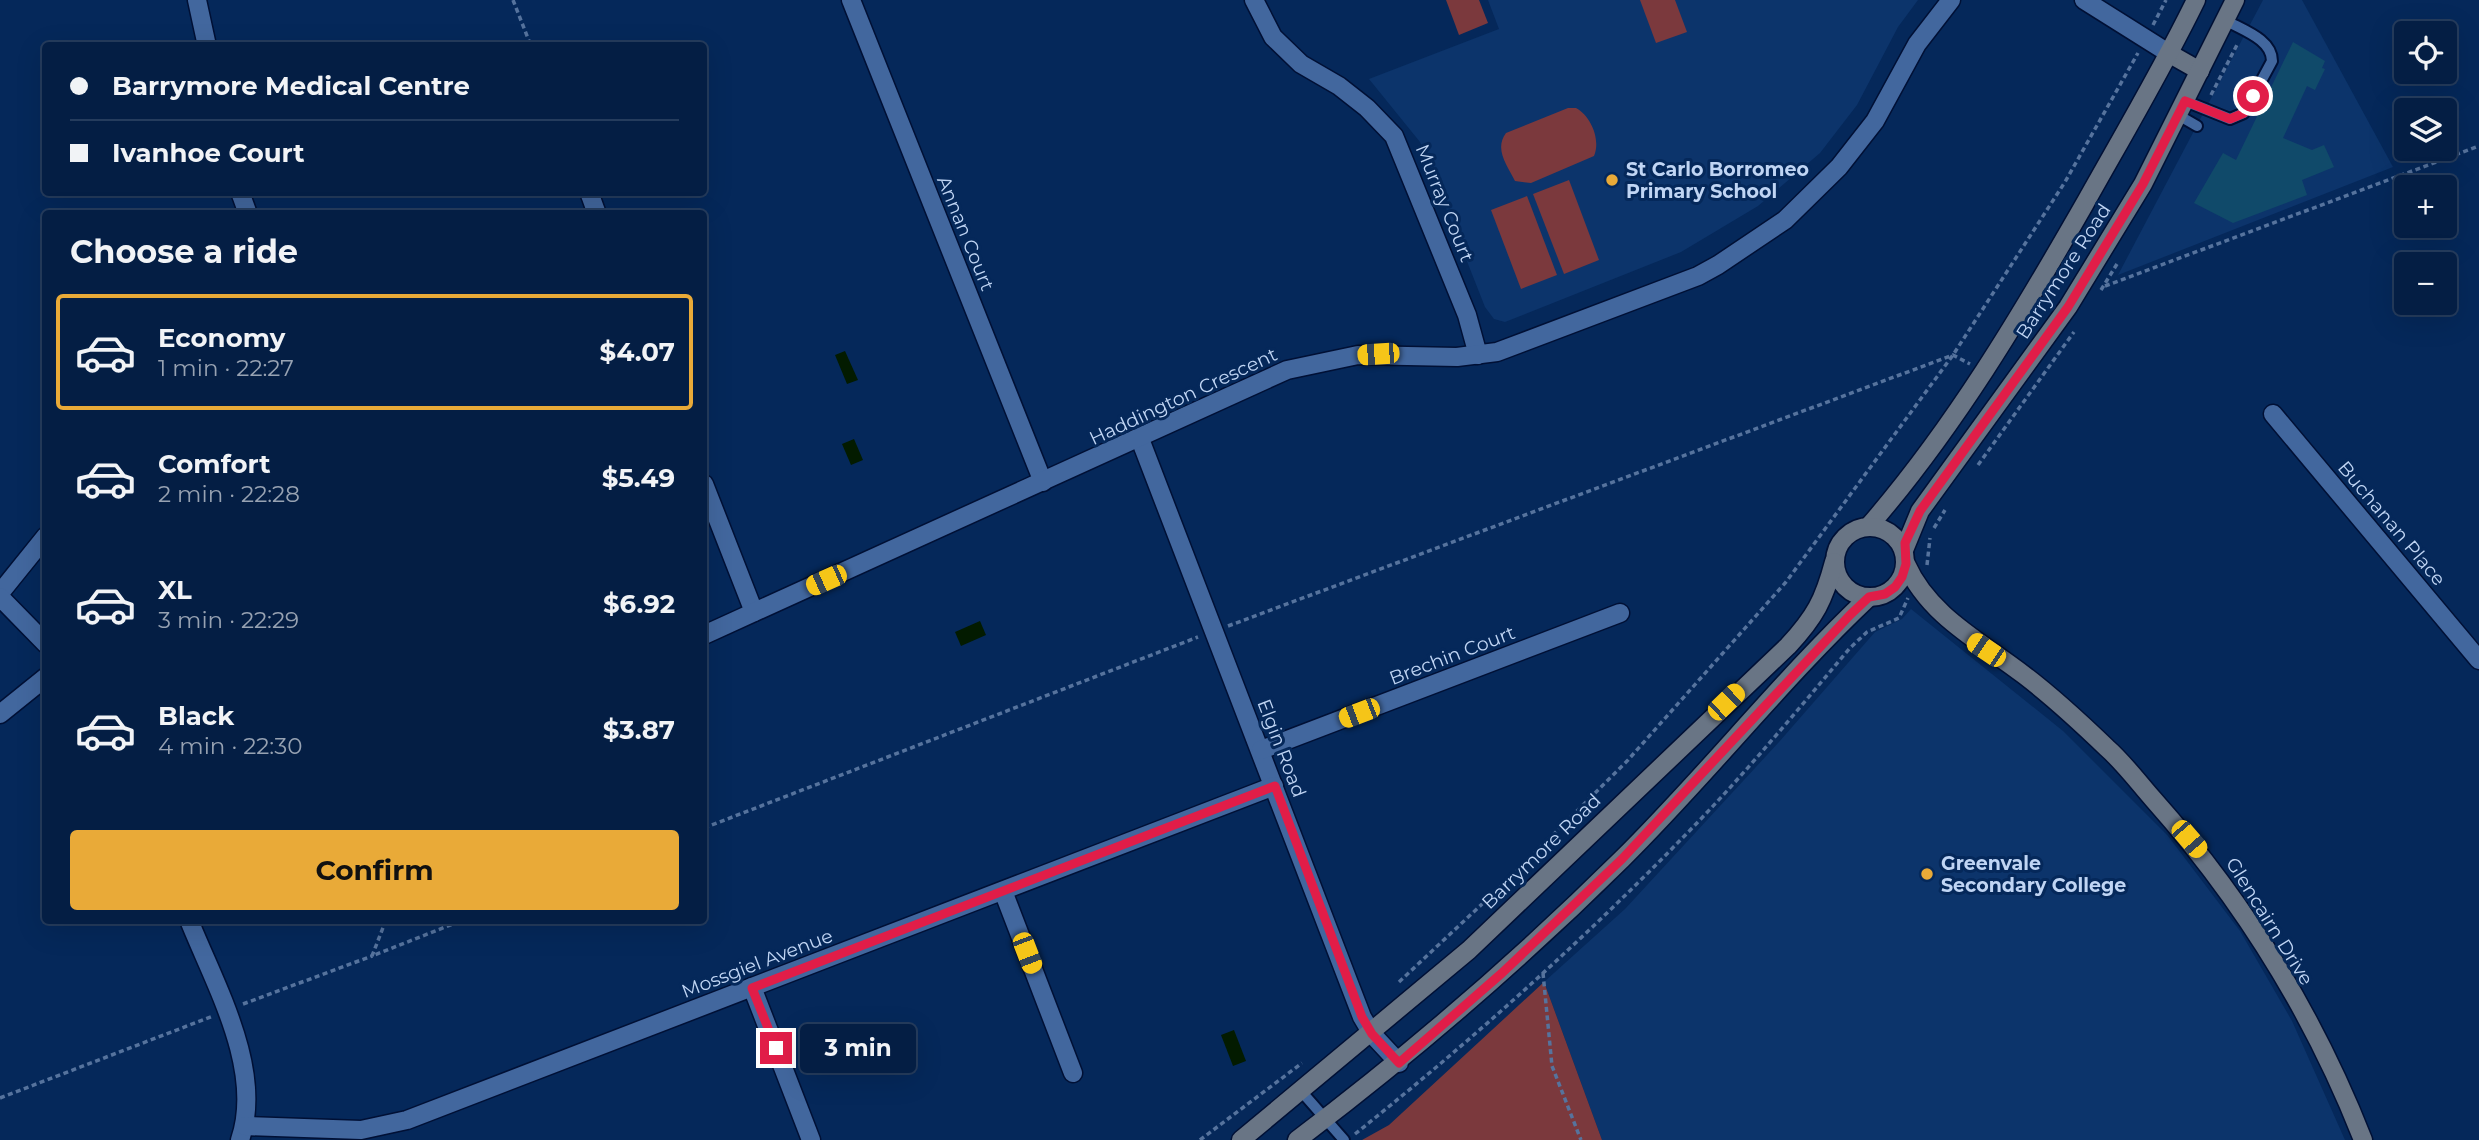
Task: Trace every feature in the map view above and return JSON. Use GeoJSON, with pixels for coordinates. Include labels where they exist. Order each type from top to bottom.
{"type":"FeatureCollection","features":[{"type":"Feature","properties":{"kind":"street"},"geometry":{"type":"LineString","coordinates":[[197,0],[206,42]]}},
{"type":"Feature","properties":{"kind":"street","name":"Annan Court"},"geometry":{"type":"LineString","coordinates":[[851,0],[1042,482]]}},
{"type":"Feature","properties":{"kind":"street","name":"Murray Court"},"geometry":{"type":"LineString","coordinates":[[1254,0],[1273,37],[1301,64],[1339,86],[1367,108],[1394,136],[1467,315],[1478,355]]}},
{"type":"Feature","properties":{"kind":"street","name":"Haddington Crescent"},"geometry":{"type":"LineString","coordinates":[[707,634],[1287,370],[1368,354],[1478,355],[1506,350],[1698,276],[1773,230],[1815,193],[1875,121],[1917,44],[1951,0]]}},
{"type":"Feature","properties":{"kind":"street"},"geometry":{"type":"LineString","coordinates":[[2084,0],[2200,71]]}},
{"type":"Feature","properties":{"kind":"street","name":"Barrymore Road"},"geometry":{"type":"LineString","coordinates":[[1869,526],[1904,485],[2007,339],[2170,54],[2196,0]]}},
{"type":"Feature","properties":{"kind":"street","name":"Barrymore Road"},"geometry":{"type":"LineString","coordinates":[[1905,557],[1920,511],[2090,271],[2143,184],[2235,0]]}},
{"type":"Feature","properties":{"kind":"street","name":"Buchanan Place"},"geometry":{"type":"LineString","coordinates":[[2273,414],[2479,660]]}},
{"type":"Feature","properties":{"kind":"street","name":"Elgin Road"},"geometry":{"type":"LineString","coordinates":[[1140,439],[1362,1017],[1372,1034],[1399,1063]]}},
{"type":"Feature","properties":{"kind":"street"},"geometry":{"type":"LineString","coordinates":[[707,492],[754,612]]}},
{"type":"Feature","properties":{"kind":"street"},"geometry":{"type":"LineString","coordinates":[[1297,1140],[1399,1063],[1502,973],[1622,859],[1877,596],[1902,577],[1905,557],[1891,533],[1869,526],[1845,536],[1837,548],[1834,562],[1840,580],[1849,591],[1877,596]]}},
{"type":"Feature","properties":{"kind":"street"},"geometry":{"type":"LineString","coordinates":[[42,541],[0,595],[42,641]]}},
{"type":"Feature","properties":{"kind":"street","name":"Glencairn Drive"},"geometry":{"type":"LineString","coordinates":[[1905,557],[1916,588],[1968,637],[2024,675],[2109,749],[2205,857],[2277,967],[2330,1064],[2363,1140]]}},
{"type":"Feature","properties":{"kind":"street","name":"Barrymore Road"},"geometry":{"type":"LineString","coordinates":[[1241,1140],[1372,1034],[1469,950],[1788,646],[1814,619],[1824,599],[1834,562]]}},
{"type":"Feature","properties":{"kind":"street","name":"Glencairn Drive"},"geometry":{"type":"LineString","coordinates":[[1877,596],[1909,597],[1945,616]]}},
{"type":"Feature","properties":{"kind":"street","name":"Brechin Court"},"geometry":{"type":"LineString","coordinates":[[1261,750],[1620,613]]}},
{"type":"Feature","properties":{"kind":"street"},"geometry":{"type":"LineString","coordinates":[[0,714],[42,680]]}},
{"type":"Feature","properties":{"kind":"street","name":"Mossgiel Avenue"},"geometry":{"type":"LineString","coordinates":[[243,1133],[361,1130],[407,1121],[1275,786]]}},
{"type":"Feature","properties":{"kind":"street"},"geometry":{"type":"LineString","coordinates":[[1003,891],[1073,1073]]}},
{"type":"Feature","properties":{"kind":"street"},"geometry":{"type":"LineString","coordinates":[[191,924],[244,1057],[243,1133]]}},
{"type":"Feature","properties":{"kind":"street"},"geometry":{"type":"LineString","coordinates":[[752,988],[811,1140]]}},
{"type":"Feature","properties":{"kind":"lane"},"geometry":{"type":"LineString","coordinates":[[2181,108],[2230,119],[2237,118],[2244,113],[2272,61],[2272,52],[2266,44],[2225,20]]}},
{"type":"Feature","properties":{"kind":"lane"},"geometry":{"type":"LineString","coordinates":[[2181,108],[2197,126]]}},
{"type":"Feature","properties":{"kind":"lane"},"geometry":{"type":"LineString","coordinates":[[1301,1091],[1344,1140]]}},
{"type":"Feature","properties":{"kind":"path"},"geometry":{"type":"LineString","coordinates":[[513,0],[529,42]]}},
{"type":"Feature","properties":{"kind":"path"},"geometry":{"type":"LineString","coordinates":[[1392,989],[1513,875],[1628,760],[1768,603],[1953,355],[2065,182],[2166,0]]}},
{"type":"Feature","properties":{"kind":"path"},"geometry":{"type":"LineString","coordinates":[[2103,287],[2479,146]]}},
{"type":"Feature","properties":{"kind":"path"},"geometry":{"type":"LineString","coordinates":[[1953,355],[1983,373]]}},
{"type":"Feature","properties":{"kind":"path"},"geometry":{"type":"LineString","coordinates":[[707,827],[1215,631],[1953,355]]}},
{"type":"Feature","properties":{"kind":"path"},"geometry":{"type":"LineString","coordinates":[[2019,374],[2036,386]]}},
{"type":"Feature","properties":{"kind":"path"},"geometry":{"type":"LineString","coordinates":[[372,956],[384,924]]}},
{"type":"Feature","properties":{"kind":"path"},"geometry":{"type":"LineString","coordinates":[[0,1098],[453,924]]}},
{"type":"Feature","properties":{"kind":"path"},"geometry":{"type":"LineString","coordinates":[[1543,972],[1552,1066],[1581,1140]]}},
{"type":"Feature","properties":{"kind":"path"},"geometry":{"type":"LineString","coordinates":[[1200,1140],[1312,1056]]}},
{"type":"Feature","properties":{"kind":"shaded area"},"geometry":{"type":"Polygon","coordinates":[[[1446,0],[1479,0],[1488,23],[1459,35],[1446,0]]]}},
{"type":"Feature","properties":{"kind":"shaded area","name":"St Carlo Borromeo Primary School"},"geometry":{"type":"Polygon","coordinates":[[[1488,0],[1918,0],[1898,27],[1857,105],[1820,153],[1758,206],[1681,252],[1505,322],[1494,319],[1485,307],[1420,142],[1369,79],[1499,29],[1488,0]]]}},
{"type":"Feature","properties":{"kind":"shaded area"},"geometry":{"type":"Polygon","coordinates":[[[1640,0],[1675,0],[1687,32],[1656,43],[1640,0]]]}},
{"type":"Feature","properties":{"kind":"shaded area"},"geometry":{"type":"Polygon","coordinates":[[[2263,0],[2302,0],[2393,167],[2118,275],[2263,0]]]}},
{"type":"Feature","properties":{"kind":"shaded area"},"geometry":{"type":"Polygon","coordinates":[[[1568,108],[1576,108],[1590,122],[1596,143],[1594,156],[1531,183],[1515,181],[1501,151],[1506,133],[1568,108]]]}},
{"type":"Feature","properties":{"kind":"shaded area"},"geometry":{"type":"Polygon","coordinates":[[[1569,180],[1599,260],[1564,274],[1533,194],[1569,180]]]}},
{"type":"Feature","properties":{"kind":"shaded area"},"geometry":{"type":"Polygon","coordinates":[[[1527,196],[1557,275],[1521,289],[1491,210],[1527,196]]]}},
{"type":"Feature","properties":{"kind":"shaded area"},"geometry":{"type":"Polygon","coordinates":[[[845,351],[858,380],[847,384],[835,355],[845,351]]]}},
{"type":"Feature","properties":{"kind":"shaded area"},"geometry":{"type":"Polygon","coordinates":[[[854,439],[863,460],[851,465],[842,444],[854,439]]]}},
{"type":"Feature","properties":{"kind":"shaded area","name":"Greenvale Secondary College"},"geometry":{"type":"Polygon","coordinates":[[[1911,609],[2063,731],[2168,836],[2240,931],[2292,1021],[2345,1140],[1602,1140],[1544,982],[1625,909],[1779,742],[1875,632],[1902,619],[1911,609]]]}},
{"type":"Feature","properties":{"kind":"shaded area"},"geometry":{"type":"Polygon","coordinates":[[[980,621],[986,635],[961,646],[955,632],[980,621]]]}},
{"type":"Feature","properties":{"kind":"shaded area"},"geometry":{"type":"Polygon","coordinates":[[[1544,982],[1602,1140],[1362,1140],[1389,1125],[1544,982]]]}},
{"type":"Feature","properties":{"kind":"shaded area"},"geometry":{"type":"Polygon","coordinates":[[[1234,1030],[1246,1061],[1233,1066],[1221,1035],[1234,1030]]]}},
{"type":"Feature","properties":{"kind":"building"},"geometry":{"type":"Polygon","coordinates":[[[2293,42],[2325,61],[2322,68],[2325,69],[2315,90],[2307,86],[2283,138],[2312,150],[2324,145],[2334,167],[2302,180],[2307,195],[2233,223],[2194,203],[2223,153],[2236,160],[2293,42]]]}},
{"type":"Feature","properties":{"kind":"place","name":"St Carlo Borromeo Primary School"},"geometry":{"type":"Point","coordinates":[1612,180]}},
{"type":"Feature","properties":{"kind":"place","name":"Greenvale Secondary College"},"geometry":{"type":"Point","coordinates":[1927,874]}},
{"type":"Feature","properties":{"kind":"route"},"geometry":{"type":"LineString","coordinates":[[776,1048],[752,988],[1275,786],[1362,1017],[1372,1034],[1399,1063],[1502,973],[1622,859],[1745,731],[1850,615],[1869,597],[1885,594],[1895,587],[1906,564],[1905,543],[1920,511],[2068,307],[2143,184],[2185,101],[2230,119],[2244,113],[2253,96]]}}]}
